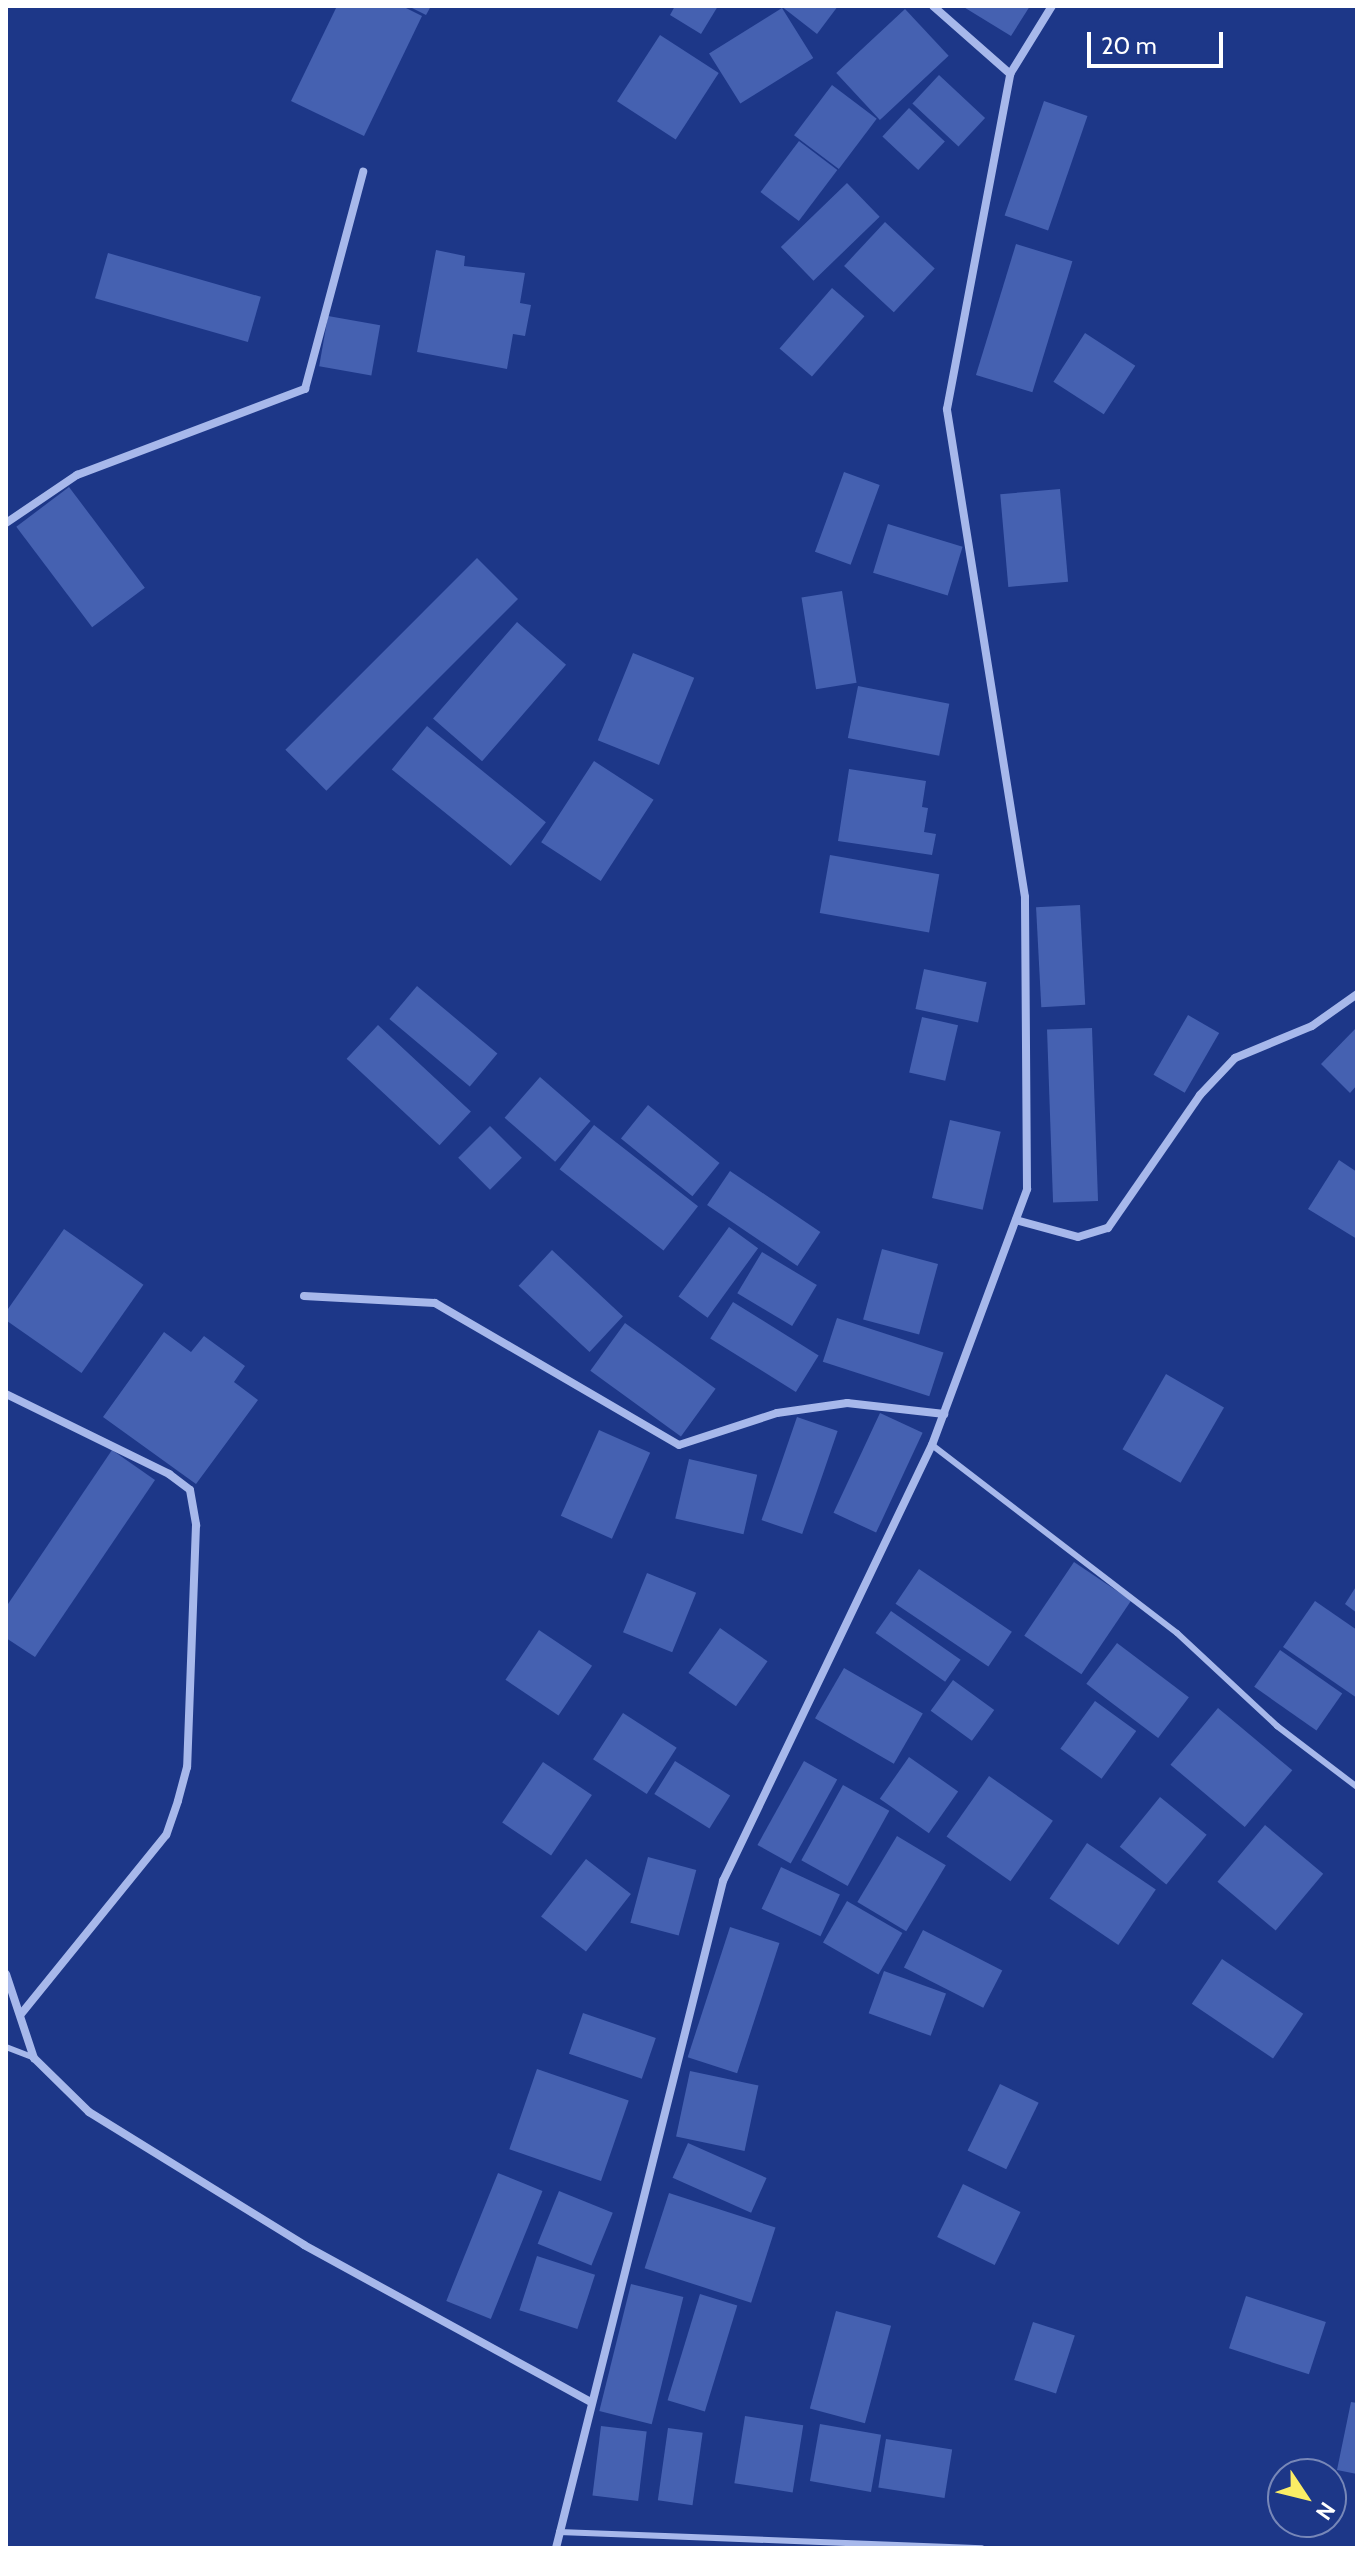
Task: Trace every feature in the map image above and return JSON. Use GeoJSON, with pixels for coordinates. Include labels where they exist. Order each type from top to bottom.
{"type":"FeatureCollection","features":[{"type":"Feature","properties":{"kind":"street"},"geometry":{"type":"LineString","coordinates":[[933,6],[1010,74]]}},
{"type":"Feature","properties":{"kind":"street"},"geometry":{"type":"LineString","coordinates":[[556,2548],[723,1881],[932,1445],[1027,1189],[1025,897],[947,409],[1010,74],[1052,6]]}},
{"type":"Feature","properties":{"kind":"street"},"geometry":{"type":"LineString","coordinates":[[6,523],[77,475],[305,389],[363,172]]}},
{"type":"Feature","properties":{"kind":"street"},"geometry":{"type":"LineString","coordinates":[[1016,1220],[1078,1237],[1108,1228],[1200,1095],[1235,1058],[1312,1026],[1357,994]]}},
{"type":"Feature","properties":{"kind":"street"},"geometry":{"type":"LineString","coordinates":[[304,1296],[435,1303],[679,1445],[777,1413],[847,1403],[944,1414]]}},
{"type":"Feature","properties":{"kind":"street"},"geometry":{"type":"LineString","coordinates":[[6,1394],[169,1474],[190,1490],[196,1514],[187,1767],[178,1801],[166,1835],[21,2014]]}},
{"type":"Feature","properties":{"kind":"street"},"geometry":{"type":"LineString","coordinates":[[6,1974],[34,2058],[89,2112],[304,2245],[592,2403]]}},
{"type":"Feature","properties":{"kind":"lane"},"geometry":{"type":"LineString","coordinates":[[932,1445],[1177,1633],[1277,1726],[1357,1787]]}},
{"type":"Feature","properties":{"kind":"lane"},"geometry":{"type":"LineString","coordinates":[[6,2047],[34,2058]]}},
{"type":"Feature","properties":{"kind":"lane"},"geometry":{"type":"LineString","coordinates":[[559,2532],[982,2548]]}},
{"type":"Feature","properties":{"kind":"building"},"geometry":{"type":"Polygon","coordinates":[[[337,6],[402,6],[422,16],[364,136],[291,101],[337,6]]]}},
{"type":"Feature","properties":{"kind":"building"},"geometry":{"type":"Polygon","coordinates":[[[408,6],[431,6],[426,15],[408,6]]]}},
{"type":"Feature","properties":{"kind":"building"},"geometry":{"type":"Polygon","coordinates":[[[675,6],[718,6],[701,34],[670,15],[675,6]]]}},
{"type":"Feature","properties":{"kind":"building"},"geometry":{"type":"Polygon","coordinates":[[[781,6],[838,6],[817,34],[781,6]]]}},
{"type":"Feature","properties":{"kind":"building"},"geometry":{"type":"Polygon","coordinates":[[[962,6],[1030,6],[1011,36],[962,6]]]}},
{"type":"Feature","properties":{"kind":"building"},"geometry":{"type":"Polygon","coordinates":[[[782,8],[813,58],[740,104],[709,54],[782,8]]]}},
{"type":"Feature","properties":{"kind":"building"},"geometry":{"type":"Polygon","coordinates":[[[905,9],[949,56],[880,120],[836,73],[905,9]]]}},
{"type":"Feature","properties":{"kind":"building"},"geometry":{"type":"Polygon","coordinates":[[[660,35],[719,73],[676,139],[617,101],[660,35]]]}},
{"type":"Feature","properties":{"kind":"building"},"geometry":{"type":"Polygon","coordinates":[[[939,75],[985,118],[958,146],[912,104],[939,75]]]}},
{"type":"Feature","properties":{"kind":"building"},"geometry":{"type":"Polygon","coordinates":[[[832,85],[877,119],[839,169],[794,135],[832,85]]]}},
{"type":"Feature","properties":{"kind":"building"},"geometry":{"type":"Polygon","coordinates":[[[1044,101],[1087,116],[1048,230],[1005,215],[1044,101]]]}},
{"type":"Feature","properties":{"kind":"building"},"geometry":{"type":"Polygon","coordinates":[[[909,108],[945,141],[918,170],[882,137],[909,108]]]}},
{"type":"Feature","properties":{"kind":"building"},"geometry":{"type":"Polygon","coordinates":[[[799,141],[837,170],[799,221],[760,192],[799,141]]]}},
{"type":"Feature","properties":{"kind":"building"},"geometry":{"type":"Polygon","coordinates":[[[847,183],[880,217],[813,281],[781,247],[847,183]]]}},
{"type":"Feature","properties":{"kind":"building"},"geometry":{"type":"Polygon","coordinates":[[[885,222],[935,268],[894,312],[844,266],[885,222]]]}},
{"type":"Feature","properties":{"kind":"building"},"geometry":{"type":"Polygon","coordinates":[[[1016,244],[1072,261],[1032,392],[976,375],[1016,244]]]}},
{"type":"Feature","properties":{"kind":"building"},"geometry":{"type":"Polygon","coordinates":[[[436,250],[465,256],[464,266],[525,273],[520,303],[531,305],[525,336],[513,334],[507,369],[417,352],[436,250]]]}},
{"type":"Feature","properties":{"kind":"building"},"geometry":{"type":"Polygon","coordinates":[[[108,253],[261,297],[248,342],[95,298],[108,253]]]}},
{"type":"Feature","properties":{"kind":"building"},"geometry":{"type":"Polygon","coordinates":[[[832,288],[864,316],[812,377],[780,348],[832,288]]]}},
{"type":"Feature","properties":{"kind":"building"},"geometry":{"type":"Polygon","coordinates":[[[328,316],[380,325],[371,375],[319,366],[328,316]]]}},
{"type":"Feature","properties":{"kind":"building"},"geometry":{"type":"Polygon","coordinates":[[[1085,333],[1135,366],[1104,414],[1053,382],[1085,333]]]}},
{"type":"Feature","properties":{"kind":"building"},"geometry":{"type":"Polygon","coordinates":[[[844,472],[880,485],[851,565],[815,552],[844,472]]]}},
{"type":"Feature","properties":{"kind":"building"},"geometry":{"type":"Polygon","coordinates":[[[69,487],[145,588],[92,627],[16,527],[69,487]]]}},
{"type":"Feature","properties":{"kind":"building"},"geometry":{"type":"Polygon","coordinates":[[[1060,489],[1068,582],[1008,587],[1000,494],[1060,489]]]}},
{"type":"Feature","properties":{"kind":"building"},"geometry":{"type":"Polygon","coordinates":[[[888,524],[963,547],[948,596],[873,573],[888,524]]]}},
{"type":"Feature","properties":{"kind":"building"},"geometry":{"type":"Polygon","coordinates":[[[477,558],[518,599],[326,791],[285,750],[477,558]]]}},
{"type":"Feature","properties":{"kind":"building"},"geometry":{"type":"Polygon","coordinates":[[[842,591],[857,683],[816,689],[802,597],[842,591]]]}},
{"type":"Feature","properties":{"kind":"building"},"geometry":{"type":"Polygon","coordinates":[[[517,622],[566,665],[482,761],[433,719],[517,622]]]}},
{"type":"Feature","properties":{"kind":"building"},"geometry":{"type":"Polygon","coordinates":[[[633,653],[694,678],[659,765],[598,740],[633,653]]]}},
{"type":"Feature","properties":{"kind":"building"},"geometry":{"type":"Polygon","coordinates":[[[858,686],[949,704],[939,756],[848,738],[858,686]]]}},
{"type":"Feature","properties":{"kind":"building"},"geometry":{"type":"Polygon","coordinates":[[[427,726],[546,822],[511,866],[392,770],[427,726]]]}},
{"type":"Feature","properties":{"kind":"building"},"geometry":{"type":"Polygon","coordinates":[[[594,761],[654,800],[601,881],[541,842],[594,761]]]}},
{"type":"Feature","properties":{"kind":"building"},"geometry":{"type":"Polygon","coordinates":[[[849,769],[926,781],[922,807],[928,808],[924,832],[936,834],[932,855],[838,841],[849,769]]]}},
{"type":"Feature","properties":{"kind":"building"},"geometry":{"type":"Polygon","coordinates":[[[830,855],[939,874],[929,932],[820,913],[830,855]]]}},
{"type":"Feature","properties":{"kind":"building"},"geometry":{"type":"Polygon","coordinates":[[[1080,905],[1085,1005],[1041,1007],[1036,907],[1080,905]]]}},
{"type":"Feature","properties":{"kind":"building"},"geometry":{"type":"Polygon","coordinates":[[[924,969],[987,982],[978,1022],[915,1009],[924,969]]]}},
{"type":"Feature","properties":{"kind":"building"},"geometry":{"type":"Polygon","coordinates":[[[417,986],[497,1053],[470,1086],[389,1019],[417,986]]]}},
{"type":"Feature","properties":{"kind":"building"},"geometry":{"type":"Polygon","coordinates":[[[1188,1015],[1219,1033],[1185,1093],[1154,1075],[1188,1015]]]}},
{"type":"Feature","properties":{"kind":"building"},"geometry":{"type":"Polygon","coordinates":[[[922,1017],[958,1025],[945,1081],[909,1073],[922,1017]]]}},
{"type":"Feature","properties":{"kind":"building"},"geometry":{"type":"Polygon","coordinates":[[[378,1025],[471,1112],[440,1145],[347,1059],[378,1025]]]}},
{"type":"Feature","properties":{"kind":"building"},"geometry":{"type":"Polygon","coordinates":[[[1357,1027],[1357,1085],[1350,1093],[1321,1064],[1357,1027]]]}},
{"type":"Feature","properties":{"kind":"building"},"geometry":{"type":"Polygon","coordinates":[[[1092,1028],[1098,1201],[1053,1202],[1047,1030],[1092,1028]]]}},
{"type":"Feature","properties":{"kind":"building"},"geometry":{"type":"Polygon","coordinates":[[[540,1077],[591,1121],[555,1162],[505,1118],[540,1077]]]}},
{"type":"Feature","properties":{"kind":"building"},"geometry":{"type":"Polygon","coordinates":[[[648,1105],[719,1163],[692,1196],[621,1138],[648,1105]]]}},
{"type":"Feature","properties":{"kind":"building"},"geometry":{"type":"Polygon","coordinates":[[[950,1120],[1001,1132],[983,1210],[932,1198],[950,1120]]]}},
{"type":"Feature","properties":{"kind":"building"},"geometry":{"type":"Polygon","coordinates":[[[594,1125],[698,1206],[664,1250],[560,1169],[594,1125]]]}},
{"type":"Feature","properties":{"kind":"building"},"geometry":{"type":"Polygon","coordinates":[[[490,1126],[522,1158],[490,1190],[458,1158],[490,1126]]]}},
{"type":"Feature","properties":{"kind":"building"},"geometry":{"type":"Polygon","coordinates":[[[1339,1160],[1357,1172],[1357,1239],[1308,1209],[1339,1160]]]}},
{"type":"Feature","properties":{"kind":"building"},"geometry":{"type":"Polygon","coordinates":[[[730,1171],[820,1232],[797,1266],[707,1205],[730,1171]]]}},
{"type":"Feature","properties":{"kind":"building"},"geometry":{"type":"Polygon","coordinates":[[[729,1227],[758,1248],[708,1318],[678,1297],[729,1227]]]}},
{"type":"Feature","properties":{"kind":"building"},"geometry":{"type":"Polygon","coordinates":[[[64,1229],[143,1285],[82,1373],[6,1320],[6,1312],[64,1229]]]}},
{"type":"Feature","properties":{"kind":"building"},"geometry":{"type":"Polygon","coordinates":[[[882,1249],[938,1264],[919,1335],[863,1320],[882,1249]]]}},
{"type":"Feature","properties":{"kind":"building"},"geometry":{"type":"Polygon","coordinates":[[[552,1250],[623,1316],[590,1352],[519,1286],[552,1250]]]}},
{"type":"Feature","properties":{"kind":"building"},"geometry":{"type":"Polygon","coordinates":[[[762,1252],[817,1285],[792,1326],[737,1293],[762,1252]]]}},
{"type":"Feature","properties":{"kind":"building"},"geometry":{"type":"Polygon","coordinates":[[[733,1302],[819,1356],[796,1392],[710,1338],[733,1302]]]}},
{"type":"Feature","properties":{"kind":"building"},"geometry":{"type":"Polygon","coordinates":[[[837,1318],[944,1353],[929,1396],[823,1362],[837,1318]]]}},
{"type":"Feature","properties":{"kind":"building"},"geometry":{"type":"Polygon","coordinates":[[[625,1323],[716,1389],[681,1437],[590,1371],[625,1323]]]}},
{"type":"Feature","properties":{"kind":"building"},"geometry":{"type":"Polygon","coordinates":[[[164,1332],[191,1352],[204,1336],[245,1366],[234,1382],[258,1400],[196,1484],[103,1417],[164,1332]]]}},
{"type":"Feature","properties":{"kind":"building"},"geometry":{"type":"Polygon","coordinates":[[[1166,1374],[1224,1408],[1181,1483],[1122,1449],[1166,1374]]]}},
{"type":"Feature","properties":{"kind":"building"},"geometry":{"type":"Polygon","coordinates":[[[880,1413],[923,1433],[876,1533],[834,1513],[880,1413]]]}},
{"type":"Feature","properties":{"kind":"building"},"geometry":{"type":"Polygon","coordinates":[[[797,1417],[838,1431],[802,1534],[762,1520],[797,1417]]]}},
{"type":"Feature","properties":{"kind":"building"},"geometry":{"type":"Polygon","coordinates":[[[599,1430],[650,1453],[612,1539],[561,1516],[599,1430]]]}},
{"type":"Feature","properties":{"kind":"building"},"geometry":{"type":"Polygon","coordinates":[[[112,1450],[155,1480],[35,1657],[6,1638],[6,1607],[112,1450]]]}},
{"type":"Feature","properties":{"kind":"building"},"geometry":{"type":"Polygon","coordinates":[[[689,1459],[757,1475],[743,1534],[675,1518],[689,1459]]]}},
{"type":"Feature","properties":{"kind":"building"},"geometry":{"type":"Polygon","coordinates":[[[1074,1562],[1131,1601],[1081,1674],[1024,1636],[1074,1562]]]}},
{"type":"Feature","properties":{"kind":"building"},"geometry":{"type":"Polygon","coordinates":[[[919,1569],[1012,1632],[988,1666],[896,1604],[919,1569]]]}},
{"type":"Feature","properties":{"kind":"building"},"geometry":{"type":"Polygon","coordinates":[[[647,1573],[696,1593],[672,1652],[623,1632],[647,1573]]]}},
{"type":"Feature","properties":{"kind":"building"},"geometry":{"type":"Polygon","coordinates":[[[1357,1585],[1357,1613],[1345,1604],[1357,1585]]]}},
{"type":"Feature","properties":{"kind":"building"},"geometry":{"type":"Polygon","coordinates":[[[1315,1601],[1357,1630],[1357,1698],[1283,1647],[1315,1601]]]}},
{"type":"Feature","properties":{"kind":"building"},"geometry":{"type":"Polygon","coordinates":[[[891,1611],[961,1660],[945,1682],[876,1633],[891,1611]]]}},
{"type":"Feature","properties":{"kind":"building"},"geometry":{"type":"Polygon","coordinates":[[[720,1628],[768,1661],[736,1706],[688,1673],[720,1628]]]}},
{"type":"Feature","properties":{"kind":"building"},"geometry":{"type":"Polygon","coordinates":[[[539,1630],[592,1666],[559,1716],[505,1680],[539,1630]]]}},
{"type":"Feature","properties":{"kind":"building"},"geometry":{"type":"Polygon","coordinates":[[[1117,1643],[1189,1697],[1158,1738],[1086,1684],[1117,1643]]]}},
{"type":"Feature","properties":{"kind":"building"},"geometry":{"type":"Polygon","coordinates":[[[1280,1650],[1342,1694],[1316,1730],[1254,1687],[1280,1650]]]}},
{"type":"Feature","properties":{"kind":"building"},"geometry":{"type":"Polygon","coordinates":[[[844,1668],[923,1714],[894,1764],[815,1718],[844,1668]]]}},
{"type":"Feature","properties":{"kind":"building"},"geometry":{"type":"Polygon","coordinates":[[[953,1680],[994,1710],[972,1741],[931,1711],[953,1680]]]}},
{"type":"Feature","properties":{"kind":"building"},"geometry":{"type":"Polygon","coordinates":[[[1095,1701],[1136,1731],[1102,1779],[1060,1749],[1095,1701]]]}},
{"type":"Feature","properties":{"kind":"building"},"geometry":{"type":"Polygon","coordinates":[[[1218,1708],[1292,1770],[1245,1827],[1170,1765],[1218,1708]]]}},
{"type":"Feature","properties":{"kind":"building"},"geometry":{"type":"Polygon","coordinates":[[[623,1713],[677,1748],[647,1794],[593,1759],[623,1713]]]}},
{"type":"Feature","properties":{"kind":"building"},"geometry":{"type":"Polygon","coordinates":[[[909,1757],[958,1791],[929,1833],[880,1799],[909,1757]]]}},
{"type":"Feature","properties":{"kind":"building"},"geometry":{"type":"Polygon","coordinates":[[[675,1761],[730,1795],[709,1829],[654,1794],[675,1761]]]}},
{"type":"Feature","properties":{"kind":"building"},"geometry":{"type":"Polygon","coordinates":[[[804,1761],[837,1779],[791,1863],[757,1845],[804,1761]]]}},
{"type":"Feature","properties":{"kind":"building"},"geometry":{"type":"Polygon","coordinates":[[[543,1762],[592,1795],[551,1856],[502,1823],[543,1762]]]}},
{"type":"Feature","properties":{"kind":"building"},"geometry":{"type":"Polygon","coordinates":[[[989,1776],[1053,1821],[1010,1881],[947,1837],[989,1776]]]}},
{"type":"Feature","properties":{"kind":"building"},"geometry":{"type":"Polygon","coordinates":[[[843,1785],[889,1811],[848,1886],[801,1860],[843,1785]]]}},
{"type":"Feature","properties":{"kind":"building"},"geometry":{"type":"Polygon","coordinates":[[[1160,1797],[1207,1835],[1166,1884],[1120,1847],[1160,1797]]]}},
{"type":"Feature","properties":{"kind":"building"},"geometry":{"type":"Polygon","coordinates":[[[1265,1825],[1323,1874],[1276,1931],[1217,1882],[1265,1825]]]}},
{"type":"Feature","properties":{"kind":"building"},"geometry":{"type":"Polygon","coordinates":[[[897,1836],[946,1865],[906,1931],[857,1902],[897,1836]]]}},
{"type":"Feature","properties":{"kind":"building"},"geometry":{"type":"Polygon","coordinates":[[[1087,1843],[1156,1889],[1118,1945],[1050,1899],[1087,1843]]]}},
{"type":"Feature","properties":{"kind":"building"},"geometry":{"type":"Polygon","coordinates":[[[648,1857],[696,1870],[679,1936],[630,1923],[648,1857]]]}},
{"type":"Feature","properties":{"kind":"building"},"geometry":{"type":"Polygon","coordinates":[[[586,1859],[631,1894],[586,1952],[541,1917],[586,1859]]]}},
{"type":"Feature","properties":{"kind":"building"},"geometry":{"type":"Polygon","coordinates":[[[781,1867],[840,1894],[820,1936],[762,1909],[781,1867]]]}},
{"type":"Feature","properties":{"kind":"building"},"geometry":{"type":"Polygon","coordinates":[[[847,1901],[902,1933],[878,1975],[823,1943],[847,1901]]]}},
{"type":"Feature","properties":{"kind":"building"},"geometry":{"type":"Polygon","coordinates":[[[730,1927],[779,1943],[737,2073],[688,2057],[730,1927]]]}},
{"type":"Feature","properties":{"kind":"building"},"geometry":{"type":"Polygon","coordinates":[[[923,1930],[1002,1970],[983,2008],[904,1967],[923,1930]]]}},
{"type":"Feature","properties":{"kind":"building"},"geometry":{"type":"Polygon","coordinates":[[[1222,1959],[1303,2014],[1273,2059],[1192,2004],[1222,1959]]]}},
{"type":"Feature","properties":{"kind":"building"},"geometry":{"type":"Polygon","coordinates":[[[884,1971],[946,1994],[931,2036],[869,2013],[884,1971]]]}},
{"type":"Feature","properties":{"kind":"building"},"geometry":{"type":"Polygon","coordinates":[[[583,2013],[656,2038],[642,2079],[569,2054],[583,2013]]]}},
{"type":"Feature","properties":{"kind":"building"},"geometry":{"type":"Polygon","coordinates":[[[537,2069],[629,2101],[601,2181],[509,2149],[537,2069]]]}},
{"type":"Feature","properties":{"kind":"building"},"geometry":{"type":"Polygon","coordinates":[[[690,2071],[758,2086],[745,2151],[676,2137],[690,2071]]]}},
{"type":"Feature","properties":{"kind":"building"},"geometry":{"type":"Polygon","coordinates":[[[1000,2084],[1039,2103],[1006,2169],[968,2151],[1000,2084]]]}},
{"type":"Feature","properties":{"kind":"building"},"geometry":{"type":"Polygon","coordinates":[[[688,2143],[767,2178],[751,2213],[673,2178],[688,2143]]]}},
{"type":"Feature","properties":{"kind":"building"},"geometry":{"type":"Polygon","coordinates":[[[498,2173],[543,2191],[491,2319],[446,2301],[498,2173]]]}},
{"type":"Feature","properties":{"kind":"building"},"geometry":{"type":"Polygon","coordinates":[[[963,2184],[1021,2212],[995,2265],[937,2237],[963,2184]]]}},
{"type":"Feature","properties":{"kind":"building"},"geometry":{"type":"Polygon","coordinates":[[[559,2191],[613,2213],[591,2266],[538,2244],[559,2191]]]}},
{"type":"Feature","properties":{"kind":"building"},"geometry":{"type":"Polygon","coordinates":[[[669,2193],[776,2228],[751,2303],[645,2268],[669,2193]]]}},
{"type":"Feature","properties":{"kind":"building"},"geometry":{"type":"Polygon","coordinates":[[[537,2256],[595,2275],[577,2329],[519,2310],[537,2256]]]}},
{"type":"Feature","properties":{"kind":"building"},"geometry":{"type":"Polygon","coordinates":[[[631,2284],[683,2297],[652,2424],[599,2411],[631,2284]]]}},
{"type":"Feature","properties":{"kind":"building"},"geometry":{"type":"Polygon","coordinates":[[[700,2294],[737,2305],[705,2412],[668,2400],[700,2294]]]}},
{"type":"Feature","properties":{"kind":"building"},"geometry":{"type":"Polygon","coordinates":[[[1246,2296],[1326,2322],[1309,2374],[1229,2348],[1246,2296]]]}},
{"type":"Feature","properties":{"kind":"building"},"geometry":{"type":"Polygon","coordinates":[[[836,2311],[891,2326],[865,2423],[810,2409],[836,2311]]]}},
{"type":"Feature","properties":{"kind":"building"},"geometry":{"type":"Polygon","coordinates":[[[1033,2322],[1075,2336],[1056,2394],[1014,2380],[1033,2322]]]}},
{"type":"Feature","properties":{"kind":"building"},"geometry":{"type":"Polygon","coordinates":[[[1351,2402],[1357,2403],[1357,2474],[1347,2472],[1347,2458],[1339,2458],[1351,2402]]]}},
{"type":"Feature","properties":{"kind":"building"},"geometry":{"type":"Polygon","coordinates":[[[745,2416],[803,2425],[793,2492],[734,2483],[745,2416]]]}},
{"type":"Feature","properties":{"kind":"building"},"geometry":{"type":"Polygon","coordinates":[[[820,2424],[881,2435],[871,2492],[810,2481],[820,2424]]]}},
{"type":"Feature","properties":{"kind":"building"},"geometry":{"type":"Polygon","coordinates":[[[601,2426],[647,2432],[638,2501],[592,2495],[601,2426]]]}},
{"type":"Feature","properties":{"kind":"building"},"geometry":{"type":"Polygon","coordinates":[[[668,2428],[703,2433],[692,2505],[658,2500],[668,2428]]]}},
{"type":"Feature","properties":{"kind":"building"},"geometry":{"type":"Polygon","coordinates":[[[886,2439],[952,2449],[945,2498],[878,2487],[886,2439]]]}}]}
